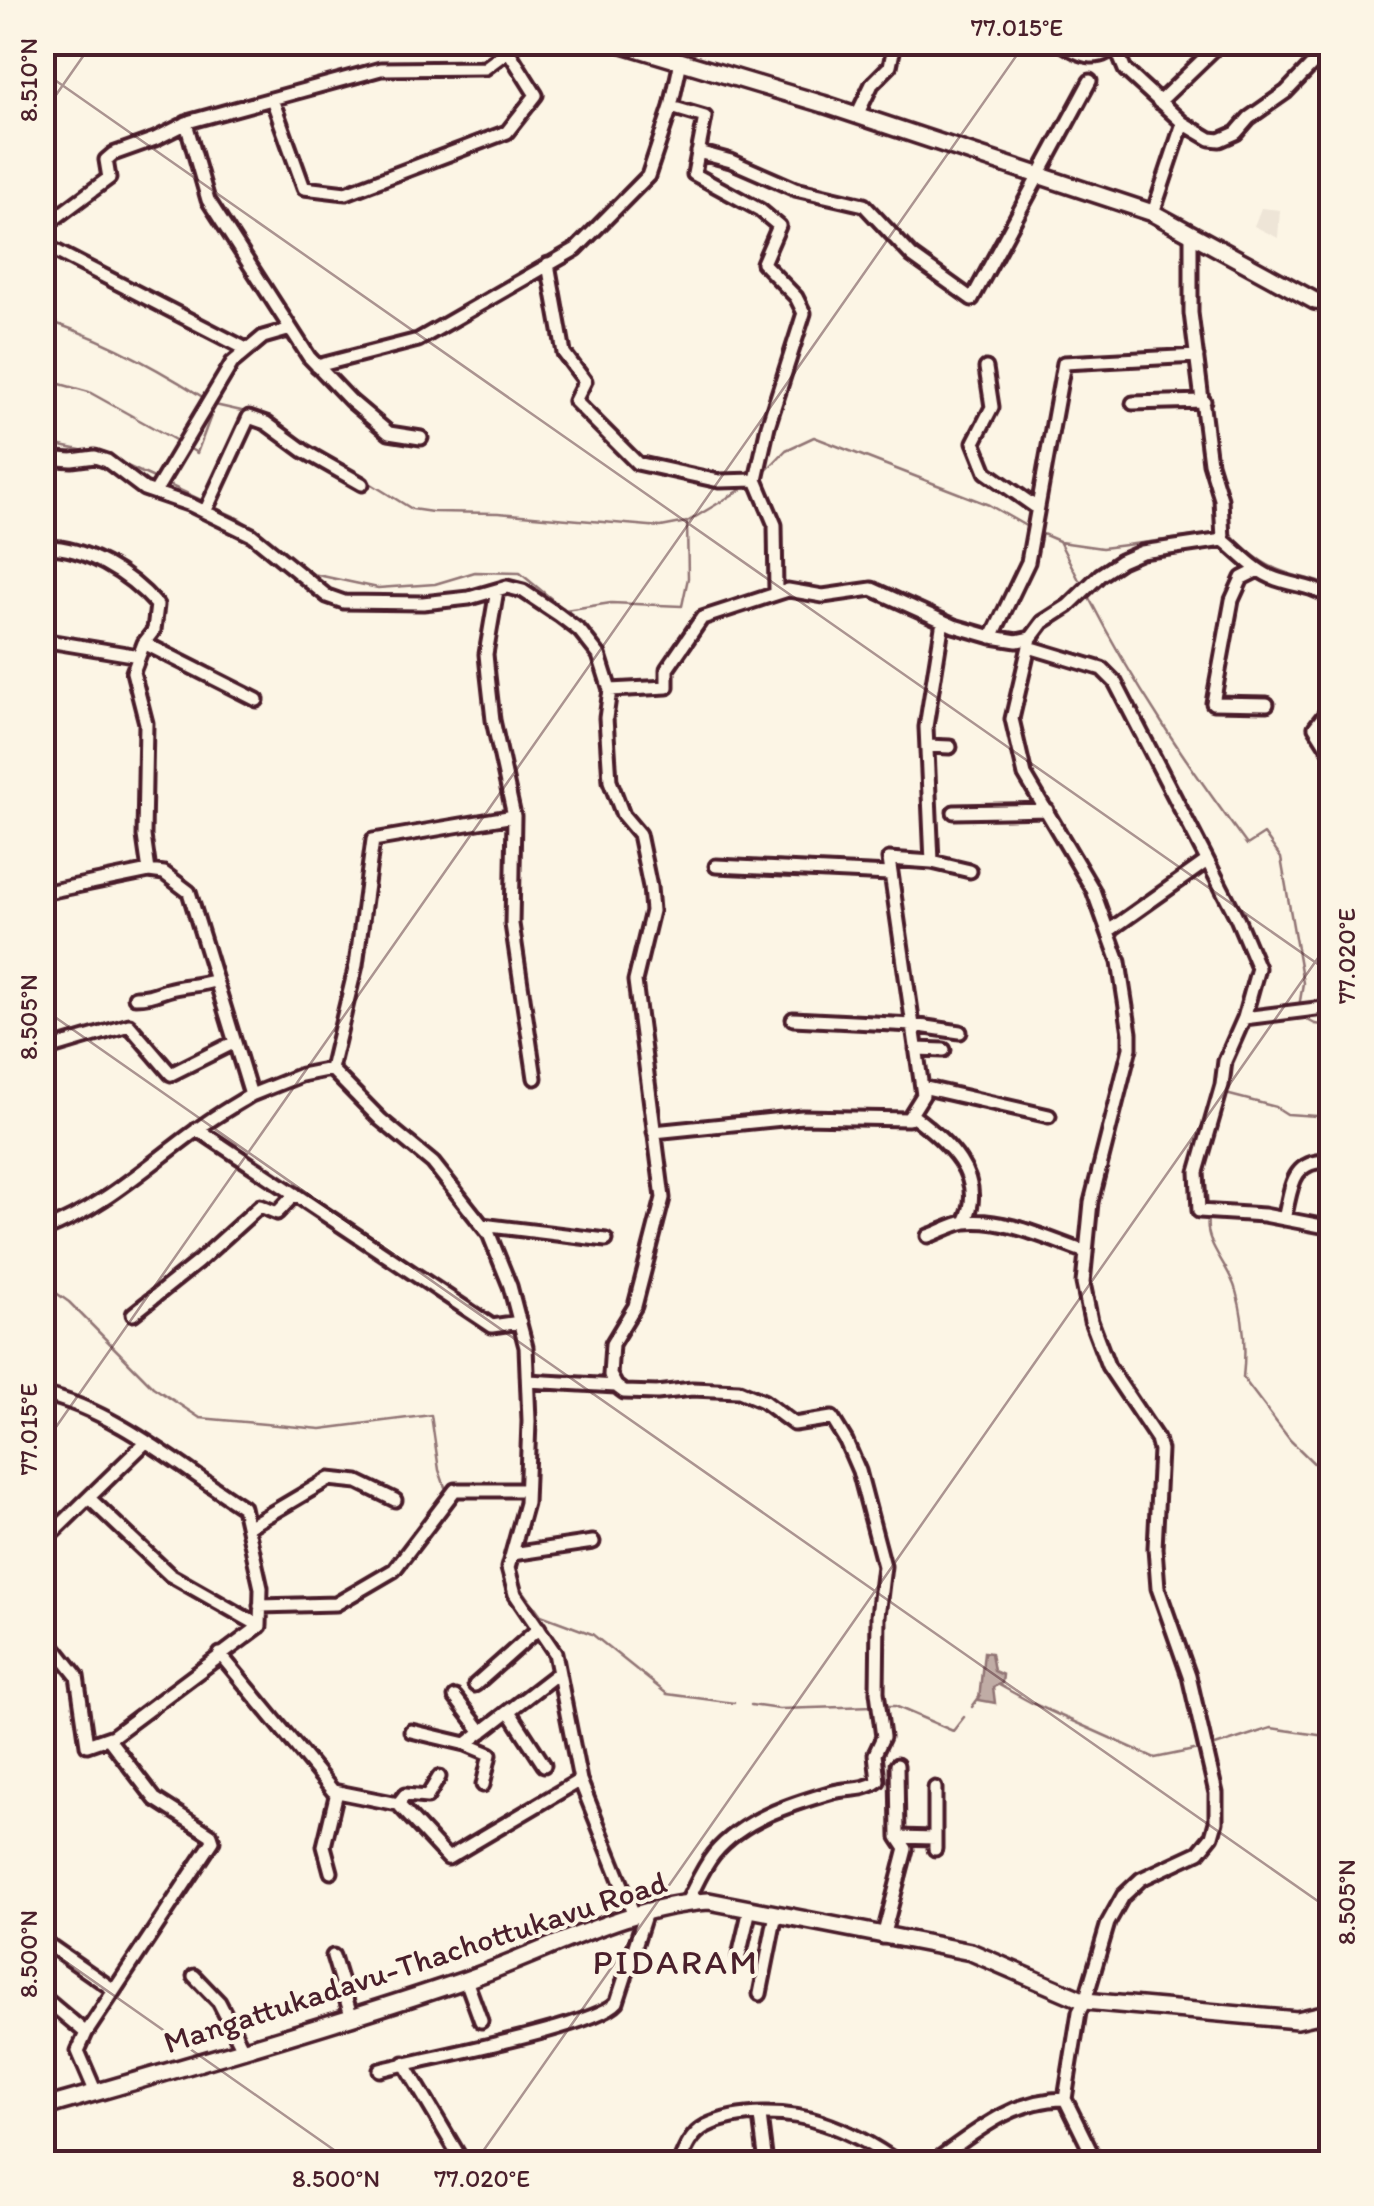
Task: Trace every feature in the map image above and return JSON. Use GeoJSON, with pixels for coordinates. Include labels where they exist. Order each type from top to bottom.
{"type":"FeatureCollection","features":[{"type":"Feature","properties":{"kind":"main road"},"geometry":{"type":"LineString","coordinates":[[616,42],[857,115],[1154,213],[1315,301],[1332,303]]}},
{"type":"Feature","properties":{"kind":"main road","name":"Mangattukadavu-Thachottukavu Road"},"geometry":{"type":"LineString","coordinates":[[42,2108],[466,1980],[640,1914],[687,1902],[710,1901],[750,1908],[971,1952],[1085,2001],[1297,2020],[1332,2012]]}},
{"type":"Feature","properties":{"kind":"street"},"geometry":{"type":"LineString","coordinates":[[42,228],[109,178],[106,160],[113,154],[186,123],[381,68],[486,68],[520,42]]}},
{"type":"Feature","properties":{"kind":"street"},"geometry":{"type":"LineString","coordinates":[[857,115],[872,84],[890,66],[895,42]]}},
{"type":"Feature","properties":{"kind":"street"},"geometry":{"type":"LineString","coordinates":[[1059,42],[1084,58],[1103,56],[1122,42]]}},
{"type":"Feature","properties":{"kind":"street"},"geometry":{"type":"LineString","coordinates":[[1122,42],[1118,53],[1125,70],[1183,122],[1210,139],[1220,140],[1236,133],[1249,118],[1286,92],[1328,42]]}},
{"type":"Feature","properties":{"kind":"street"},"geometry":{"type":"LineString","coordinates":[[1160,102],[1214,49],[1216,42]]}},
{"type":"Feature","properties":{"kind":"street"},"geometry":{"type":"LineString","coordinates":[[272,98],[304,188],[346,193],[507,132],[536,95],[509,52]]}},
{"type":"Feature","properties":{"kind":"street"},"geometry":{"type":"LineString","coordinates":[[317,366],[418,340],[576,249],[648,176],[671,107],[681,61]]}},
{"type":"Feature","properties":{"kind":"street"},"geometry":{"type":"LineString","coordinates":[[698,152],[731,161],[795,188],[864,206],[912,256],[972,299],[1090,81]]}},
{"type":"Feature","properties":{"kind":"street"},"geometry":{"type":"LineString","coordinates":[[671,107],[705,117],[694,174],[760,210],[779,226],[763,263],[796,297],[804,313],[768,426],[756,480],[776,525],[776,592]]}},
{"type":"Feature","properties":{"kind":"street"},"geometry":{"type":"LineString","coordinates":[[1154,213],[1183,122]]}},
{"type":"Feature","properties":{"kind":"street"},"geometry":{"type":"LineString","coordinates":[[186,123],[208,200],[317,366],[350,401],[389,433],[421,438]]}},
{"type":"Feature","properties":{"kind":"street"},"geometry":{"type":"LineString","coordinates":[[1191,233],[1191,313],[1210,463],[1221,499],[1222,540]]}},
{"type":"Feature","properties":{"kind":"street"},"geometry":{"type":"LineString","coordinates":[[42,244],[246,349]]}},
{"type":"Feature","properties":{"kind":"street"},"geometry":{"type":"LineString","coordinates":[[548,264],[564,353],[585,381],[575,401],[637,464],[718,481],[756,480]]}},
{"type":"Feature","properties":{"kind":"street"},"geometry":{"type":"LineString","coordinates":[[155,492],[232,363],[263,337],[290,328]]}},
{"type":"Feature","properties":{"kind":"street"},"geometry":{"type":"LineString","coordinates":[[992,638],[1028,562],[1064,363],[1197,356]]}},
{"type":"Feature","properties":{"kind":"street"},"geometry":{"type":"LineString","coordinates":[[986,368],[992,407],[974,442],[986,472],[1036,508]]}},
{"type":"Feature","properties":{"kind":"street"},"geometry":{"type":"LineString","coordinates":[[1133,403],[1204,401]]}},
{"type":"Feature","properties":{"kind":"street"},"geometry":{"type":"LineString","coordinates":[[204,512],[249,417],[266,423],[304,451],[362,484]]}},
{"type":"Feature","properties":{"kind":"street"},"geometry":{"type":"LineString","coordinates":[[42,458],[94,457],[106,461],[144,489],[252,535],[327,596],[344,602],[423,603],[507,588],[523,591],[580,631],[599,655],[610,690],[606,718],[610,781],[623,815],[639,834],[652,911],[634,981],[663,1198],[634,1306],[612,1344],[610,1374],[624,1392],[692,1388],[739,1391],[764,1401],[794,1424],[832,1418],[859,1471],[870,1523],[882,1553],[878,1696],[883,1737],[875,1754],[878,1782],[868,1788],[838,1790],[759,1818],[714,1854],[687,1902]]}},
{"type":"Feature","properties":{"kind":"street"},"geometry":{"type":"LineString","coordinates":[[1097,2164],[1065,2099],[1079,2012],[1102,1938],[1123,1896],[1141,1880],[1199,1852],[1212,1836],[1217,1806],[1189,1676],[1158,1588],[1158,1439],[1120,1386],[1098,1343],[1082,1283],[1096,1179],[1130,1048],[1127,1006],[1110,930],[1084,874],[1025,774],[1012,719],[1030,642],[1044,622],[1068,606],[1100,574],[1142,552],[1222,540],[1258,570],[1276,579],[1315,588],[1332,598]]}},
{"type":"Feature","properties":{"kind":"street"},"geometry":{"type":"LineString","coordinates":[[42,547],[72,547],[146,593],[158,605],[154,630],[133,672],[146,723],[144,836],[149,871]]}},
{"type":"Feature","properties":{"kind":"street"},"geometry":{"type":"LineString","coordinates":[[1258,570],[1242,578],[1232,600],[1214,703],[1266,704]]}},
{"type":"Feature","properties":{"kind":"street"},"geometry":{"type":"LineString","coordinates":[[610,690],[667,687],[667,669],[702,618],[788,590],[823,596],[872,589],[943,621],[992,638],[1030,642],[1102,669],[1115,682],[1258,968],[1244,1018],[1225,1061],[1222,1085],[1196,1172],[1199,1210],[1332,1228]]}},
{"type":"Feature","properties":{"kind":"street"},"geometry":{"type":"LineString","coordinates":[[497,590],[486,654],[493,720],[514,816],[512,924],[535,1078]]}},
{"type":"Feature","properties":{"kind":"street"},"geometry":{"type":"LineString","coordinates":[[932,862],[926,728],[943,621]]}},
{"type":"Feature","properties":{"kind":"street"},"geometry":{"type":"LineString","coordinates":[[42,640],[139,656]]}},
{"type":"Feature","properties":{"kind":"street"},"geometry":{"type":"LineString","coordinates":[[144,644],[257,700]]}},
{"type":"Feature","properties":{"kind":"street"},"geometry":{"type":"LineString","coordinates":[[1332,705],[1314,727],[1332,754]]}},
{"type":"Feature","properties":{"kind":"street"},"geometry":{"type":"LineString","coordinates":[[926,746],[950,747]]}},
{"type":"Feature","properties":{"kind":"street"},"geometry":{"type":"LineString","coordinates":[[954,812],[1046,810]]}},
{"type":"Feature","properties":{"kind":"street"},"geometry":{"type":"LineString","coordinates":[[330,1070],[356,964],[373,840],[514,816]]}},
{"type":"Feature","properties":{"kind":"street"},"geometry":{"type":"LineString","coordinates":[[654,1132],[802,1117],[908,1119],[923,1094],[889,858],[970,871]]}},
{"type":"Feature","properties":{"kind":"street"},"geometry":{"type":"LineString","coordinates":[[1110,930],[1207,861]]}},
{"type":"Feature","properties":{"kind":"street"},"geometry":{"type":"LineString","coordinates":[[716,866],[890,874]]}},
{"type":"Feature","properties":{"kind":"street"},"geometry":{"type":"LineString","coordinates":[[42,893],[149,871],[164,874],[189,892],[251,1096]]}},
{"type":"Feature","properties":{"kind":"street"},"geometry":{"type":"LineString","coordinates":[[136,998],[155,997],[166,990],[216,980]]}},
{"type":"Feature","properties":{"kind":"street"},"geometry":{"type":"LineString","coordinates":[[1244,1018],[1332,1008]]}},
{"type":"Feature","properties":{"kind":"street"},"geometry":{"type":"LineString","coordinates":[[793,1019],[913,1025],[960,1032]]}},
{"type":"Feature","properties":{"kind":"street"},"geometry":{"type":"LineString","coordinates":[[42,1052],[130,1025],[171,1074],[233,1043]]}},
{"type":"Feature","properties":{"kind":"street"},"geometry":{"type":"LineString","coordinates":[[916,1049],[944,1050]]}},
{"type":"Feature","properties":{"kind":"street"},"geometry":{"type":"LineString","coordinates":[[42,1231],[100,1202],[198,1129],[251,1096],[302,1075],[330,1070]]}},
{"type":"Feature","properties":{"kind":"street"},"geometry":{"type":"LineString","coordinates":[[330,1070],[433,1163],[489,1234],[510,1286],[526,1347],[528,1381],[526,1490],[508,1568],[515,1594],[555,1653],[580,1780],[640,1914],[617,2002],[610,2010],[572,2024],[380,2070]]}},
{"type":"Feature","properties":{"kind":"street"},"geometry":{"type":"LineString","coordinates":[[922,1087],[1049,1116]]}},
{"type":"Feature","properties":{"kind":"street"},"geometry":{"type":"LineString","coordinates":[[912,1115],[943,1138],[967,1174],[972,1208],[965,1222]]}},
{"type":"Feature","properties":{"kind":"street"},"geometry":{"type":"LineString","coordinates":[[198,1129],[492,1326],[520,1322]]}},
{"type":"Feature","properties":{"kind":"street"},"geometry":{"type":"LineString","coordinates":[[1284,1219],[1300,1168],[1309,1161],[1328,1161],[1332,1157]]}},
{"type":"Feature","properties":{"kind":"street"},"geometry":{"type":"LineString","coordinates":[[133,1314],[260,1206],[276,1213],[296,1194]]}},
{"type":"Feature","properties":{"kind":"street"},"geometry":{"type":"LineString","coordinates":[[928,1236],[965,1222],[1015,1228],[1084,1252]]}},
{"type":"Feature","properties":{"kind":"street"},"geometry":{"type":"LineString","coordinates":[[482,1225],[606,1240]]}},
{"type":"Feature","properties":{"kind":"street"},"geometry":{"type":"LineString","coordinates":[[528,1381],[616,1386]]}},
{"type":"Feature","properties":{"kind":"street"},"geometry":{"type":"LineString","coordinates":[[42,1394],[126,1426],[243,1507],[260,1588],[260,1626]]}},
{"type":"Feature","properties":{"kind":"street"},"geometry":{"type":"LineString","coordinates":[[42,1544],[146,1442]]}},
{"type":"Feature","properties":{"kind":"street"},"geometry":{"type":"LineString","coordinates":[[248,1528],[330,1479],[358,1482],[395,1500]]}},
{"type":"Feature","properties":{"kind":"street"},"geometry":{"type":"LineString","coordinates":[[260,1606],[336,1604],[394,1570],[455,1490],[526,1490]]}},
{"type":"Feature","properties":{"kind":"street"},"geometry":{"type":"LineString","coordinates":[[89,1498],[170,1575],[260,1626]]}},
{"type":"Feature","properties":{"kind":"street"},"geometry":{"type":"LineString","coordinates":[[512,1554],[593,1542]]}},
{"type":"Feature","properties":{"kind":"street"},"geometry":{"type":"LineString","coordinates":[[42,1632],[76,1676],[87,1745],[108,1738],[260,1626]]}},
{"type":"Feature","properties":{"kind":"street"},"geometry":{"type":"LineString","coordinates":[[475,1685],[539,1628]]}},
{"type":"Feature","properties":{"kind":"street"},"geometry":{"type":"LineString","coordinates":[[220,1654],[337,1792],[398,1804],[448,1858],[580,1780]]}},
{"type":"Feature","properties":{"kind":"street"},"geometry":{"type":"LineString","coordinates":[[466,1744],[558,1673]]}},
{"type":"Feature","properties":{"kind":"street"},"geometry":{"type":"LineString","coordinates":[[455,1697],[482,1732]]}},
{"type":"Feature","properties":{"kind":"street"},"geometry":{"type":"LineString","coordinates":[[509,1712],[544,1765]]}},
{"type":"Feature","properties":{"kind":"street"},"geometry":{"type":"LineString","coordinates":[[411,1731],[490,1754],[483,1785]]}},
{"type":"Feature","properties":{"kind":"street"},"geometry":{"type":"LineString","coordinates":[[96,2092],[78,2052],[86,2033],[214,1841],[156,1799],[108,1738]]}},
{"type":"Feature","properties":{"kind":"street"},"geometry":{"type":"LineString","coordinates":[[883,1936],[906,1850],[898,1837],[897,1766]]}},
{"type":"Feature","properties":{"kind":"street"},"geometry":{"type":"LineString","coordinates":[[398,1804],[405,1795],[428,1797],[439,1778]]}},
{"type":"Feature","properties":{"kind":"street"},"geometry":{"type":"LineString","coordinates":[[898,1837],[935,1844],[934,1788]]}},
{"type":"Feature","properties":{"kind":"street"},"geometry":{"type":"LineString","coordinates":[[331,1872],[324,1846],[337,1792]]}},
{"type":"Feature","properties":{"kind":"street"},"geometry":{"type":"LineString","coordinates":[[739,1956],[750,1908]]}},
{"type":"Feature","properties":{"kind":"street"},"geometry":{"type":"LineString","coordinates":[[760,1994],[776,1914]]}},
{"type":"Feature","properties":{"kind":"street"},"geometry":{"type":"LineString","coordinates":[[42,1940],[114,1990]]}},
{"type":"Feature","properties":{"kind":"street"},"geometry":{"type":"LineString","coordinates":[[333,1956],[352,2016]]}},
{"type":"Feature","properties":{"kind":"street"},"geometry":{"type":"LineString","coordinates":[[194,1976],[219,2002],[243,2049]]}},
{"type":"Feature","properties":{"kind":"street"},"geometry":{"type":"LineString","coordinates":[[466,1980],[481,2022]]}},
{"type":"Feature","properties":{"kind":"street"},"geometry":{"type":"LineString","coordinates":[[42,1996],[86,2033]]}},
{"type":"Feature","properties":{"kind":"street"},"geometry":{"type":"LineString","coordinates":[[404,2064],[464,2164]]}},
{"type":"Feature","properties":{"kind":"street"},"geometry":{"type":"LineString","coordinates":[[931,2164],[995,2117],[1051,2099],[1065,2099]]}},
{"type":"Feature","properties":{"kind":"street"},"geometry":{"type":"LineString","coordinates":[[679,2164],[688,2142],[705,2126],[742,2116],[819,2121],[855,2136],[900,2164]]}},
{"type":"Feature","properties":{"kind":"street"},"geometry":{"type":"LineString","coordinates":[[760,2116],[766,2164]]}},
{"type":"Feature","properties":{"kind":"shaded area"},"geometry":{"type":"Polygon","coordinates":[[[1261,208],[1280,210],[1278,238],[1254,226],[1261,208]]]}},
{"type":"Feature","properties":{"kind":"shaded area"},"geometry":{"type":"Polygon","coordinates":[[[984,1652],[991,1653],[994,1671],[1003,1675],[1002,1683],[993,1687],[995,1703],[979,1700],[984,1652]]]}},
{"type":"Feature","properties":{"kind":"waterway"},"geometry":{"type":"LineString","coordinates":[[42,319],[124,352],[201,396]]}},
{"type":"Feature","properties":{"kind":"waterway"},"geometry":{"type":"LineString","coordinates":[[42,379],[89,392],[177,441]]}},
{"type":"Feature","properties":{"kind":"waterway"},"geometry":{"type":"LineString","coordinates":[[192,450],[197,453],[215,405],[246,412]]}},
{"type":"Feature","properties":{"kind":"waterway"},"geometry":{"type":"LineString","coordinates":[[762,475],[786,450],[814,437],[989,505],[1031,529]]}},
{"type":"Feature","properties":{"kind":"waterway"},"geometry":{"type":"LineString","coordinates":[[42,442],[104,455]]}},
{"type":"Feature","properties":{"kind":"waterway"},"geometry":{"type":"LineString","coordinates":[[116,461],[154,478]]}},
{"type":"Feature","properties":{"kind":"waterway"},"geometry":{"type":"LineString","coordinates":[[365,480],[412,509],[661,527],[687,522],[747,486]]}},
{"type":"Feature","properties":{"kind":"waterway"},"geometry":{"type":"LineString","coordinates":[[169,485],[201,500]]}},
{"type":"Feature","properties":{"kind":"waterway"},"geometry":{"type":"LineString","coordinates":[[216,508],[240,519],[313,574],[378,588],[435,584],[475,572],[520,573],[565,610],[611,603],[682,606],[688,578],[687,522]]}},
{"type":"Feature","properties":{"kind":"waterway"},"geometry":{"type":"LineString","coordinates":[[1038,532],[1059,541],[1079,580]]}},
{"type":"Feature","properties":{"kind":"waterway"},"geometry":{"type":"LineString","coordinates":[[1230,533],[1268,565],[1332,587]]}},
{"type":"Feature","properties":{"kind":"waterway"},"geometry":{"type":"LineString","coordinates":[[1060,542],[1102,548],[1212,534]]}},
{"type":"Feature","properties":{"kind":"waterway"},"geometry":{"type":"LineString","coordinates":[[1088,596],[1162,724],[1247,845],[1264,834],[1281,858],[1303,983],[1299,1007]]}},
{"type":"Feature","properties":{"kind":"waterway"},"geometry":{"type":"LineString","coordinates":[[1302,1017],[1332,1026]]}},
{"type":"Feature","properties":{"kind":"waterway"},"geometry":{"type":"LineString","coordinates":[[1222,1093],[1276,1107],[1287,1114],[1332,1117]]}},
{"type":"Feature","properties":{"kind":"waterway"},"geometry":{"type":"LineString","coordinates":[[1204,1168],[1208,1205]]}},
{"type":"Feature","properties":{"kind":"waterway"},"geometry":{"type":"LineString","coordinates":[[1208,1219],[1210,1238],[1239,1301],[1244,1334],[1243,1378],[1290,1440],[1332,1481]]}},
{"type":"Feature","properties":{"kind":"waterway"},"geometry":{"type":"LineString","coordinates":[[42,1283],[69,1302],[153,1387],[200,1418],[321,1429],[431,1415],[439,1470],[445,1487],[449,1488]]}},
{"type":"Feature","properties":{"kind":"waterway"},"geometry":{"type":"LineString","coordinates":[[503,1564],[519,1497],[516,1496]]}},
{"type":"Feature","properties":{"kind":"waterway"},"geometry":{"type":"LineString","coordinates":[[519,1585],[541,1615],[592,1634],[667,1694],[734,1703]]}},
{"type":"Feature","properties":{"kind":"waterway"},"geometry":{"type":"LineString","coordinates":[[999,1685],[1155,1758],[1194,1750]]}},
{"type":"Feature","properties":{"kind":"waterway"},"geometry":{"type":"LineString","coordinates":[[972,1707],[980,1696]]}},
{"type":"Feature","properties":{"kind":"waterway"},"geometry":{"type":"LineString","coordinates":[[751,1705],[779,1709],[874,1706]]}},
{"type":"Feature","properties":{"kind":"waterway"},"geometry":{"type":"LineString","coordinates":[[882,1706],[895,1706],[953,1731],[964,1717]]}},
{"type":"Feature","properties":{"kind":"waterway"},"geometry":{"type":"LineString","coordinates":[[1212,1747],[1271,1728],[1332,1737]]}},
{"type":"Feature","properties":{"kind":"district","name":"PIDARAM"},"geometry":{"type":"Point","coordinates":[676,1962]}}]}
